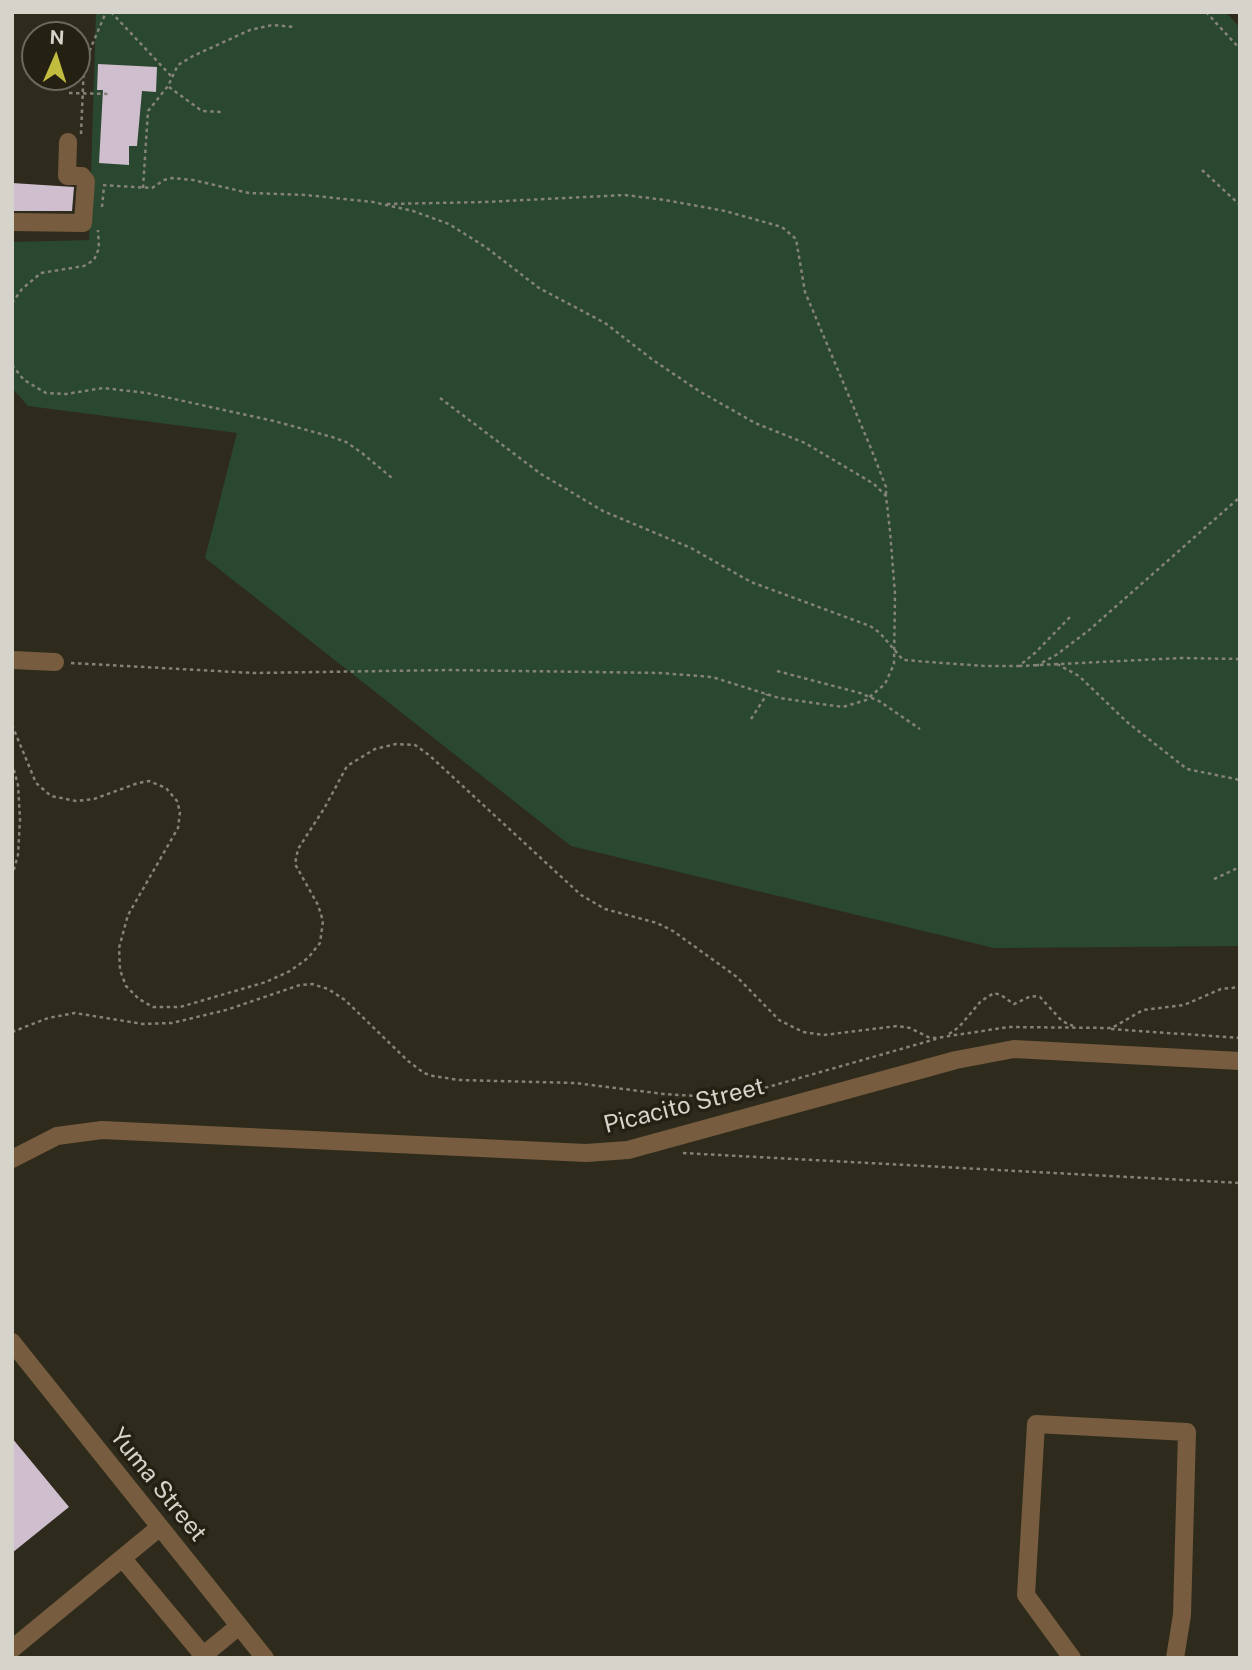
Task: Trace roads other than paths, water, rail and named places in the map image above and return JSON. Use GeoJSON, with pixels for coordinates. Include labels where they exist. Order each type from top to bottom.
{"type":"FeatureCollection","features":[{"type":"Feature","properties":{"kind":"street"},"geometry":{"type":"LineString","coordinates":[[12,222],[80,225],[84,220],[85,178],[67,176],[74,141]]}},
{"type":"Feature","properties":{"kind":"street"},"geometry":{"type":"LineString","coordinates":[[12,660],[55,662]]}},
{"type":"Feature","properties":{"kind":"street","name":"Picacito Street"},"geometry":{"type":"LineString","coordinates":[[12,1159],[57,1136],[102,1130],[586,1153],[628,1150],[956,1060],[1014,1049],[1240,1061]]}},
{"type":"Feature","properties":{"kind":"street","name":"Yuma Street"},"geometry":{"type":"LineString","coordinates":[[12,1342],[265,1658]]}},
{"type":"Feature","properties":{"kind":"street"},"geometry":{"type":"LineString","coordinates":[[1072,1658],[1027,1595],[1036,1424],[1187,1432],[1182,1615],[1175,1658]]}},
{"type":"Feature","properties":{"kind":"street"},"geometry":{"type":"LineString","coordinates":[[12,1649],[160,1527]]}},
{"type":"Feature","properties":{"kind":"street"},"geometry":{"type":"LineString","coordinates":[[123,1559],[201,1656],[239,1626]]}}]}
